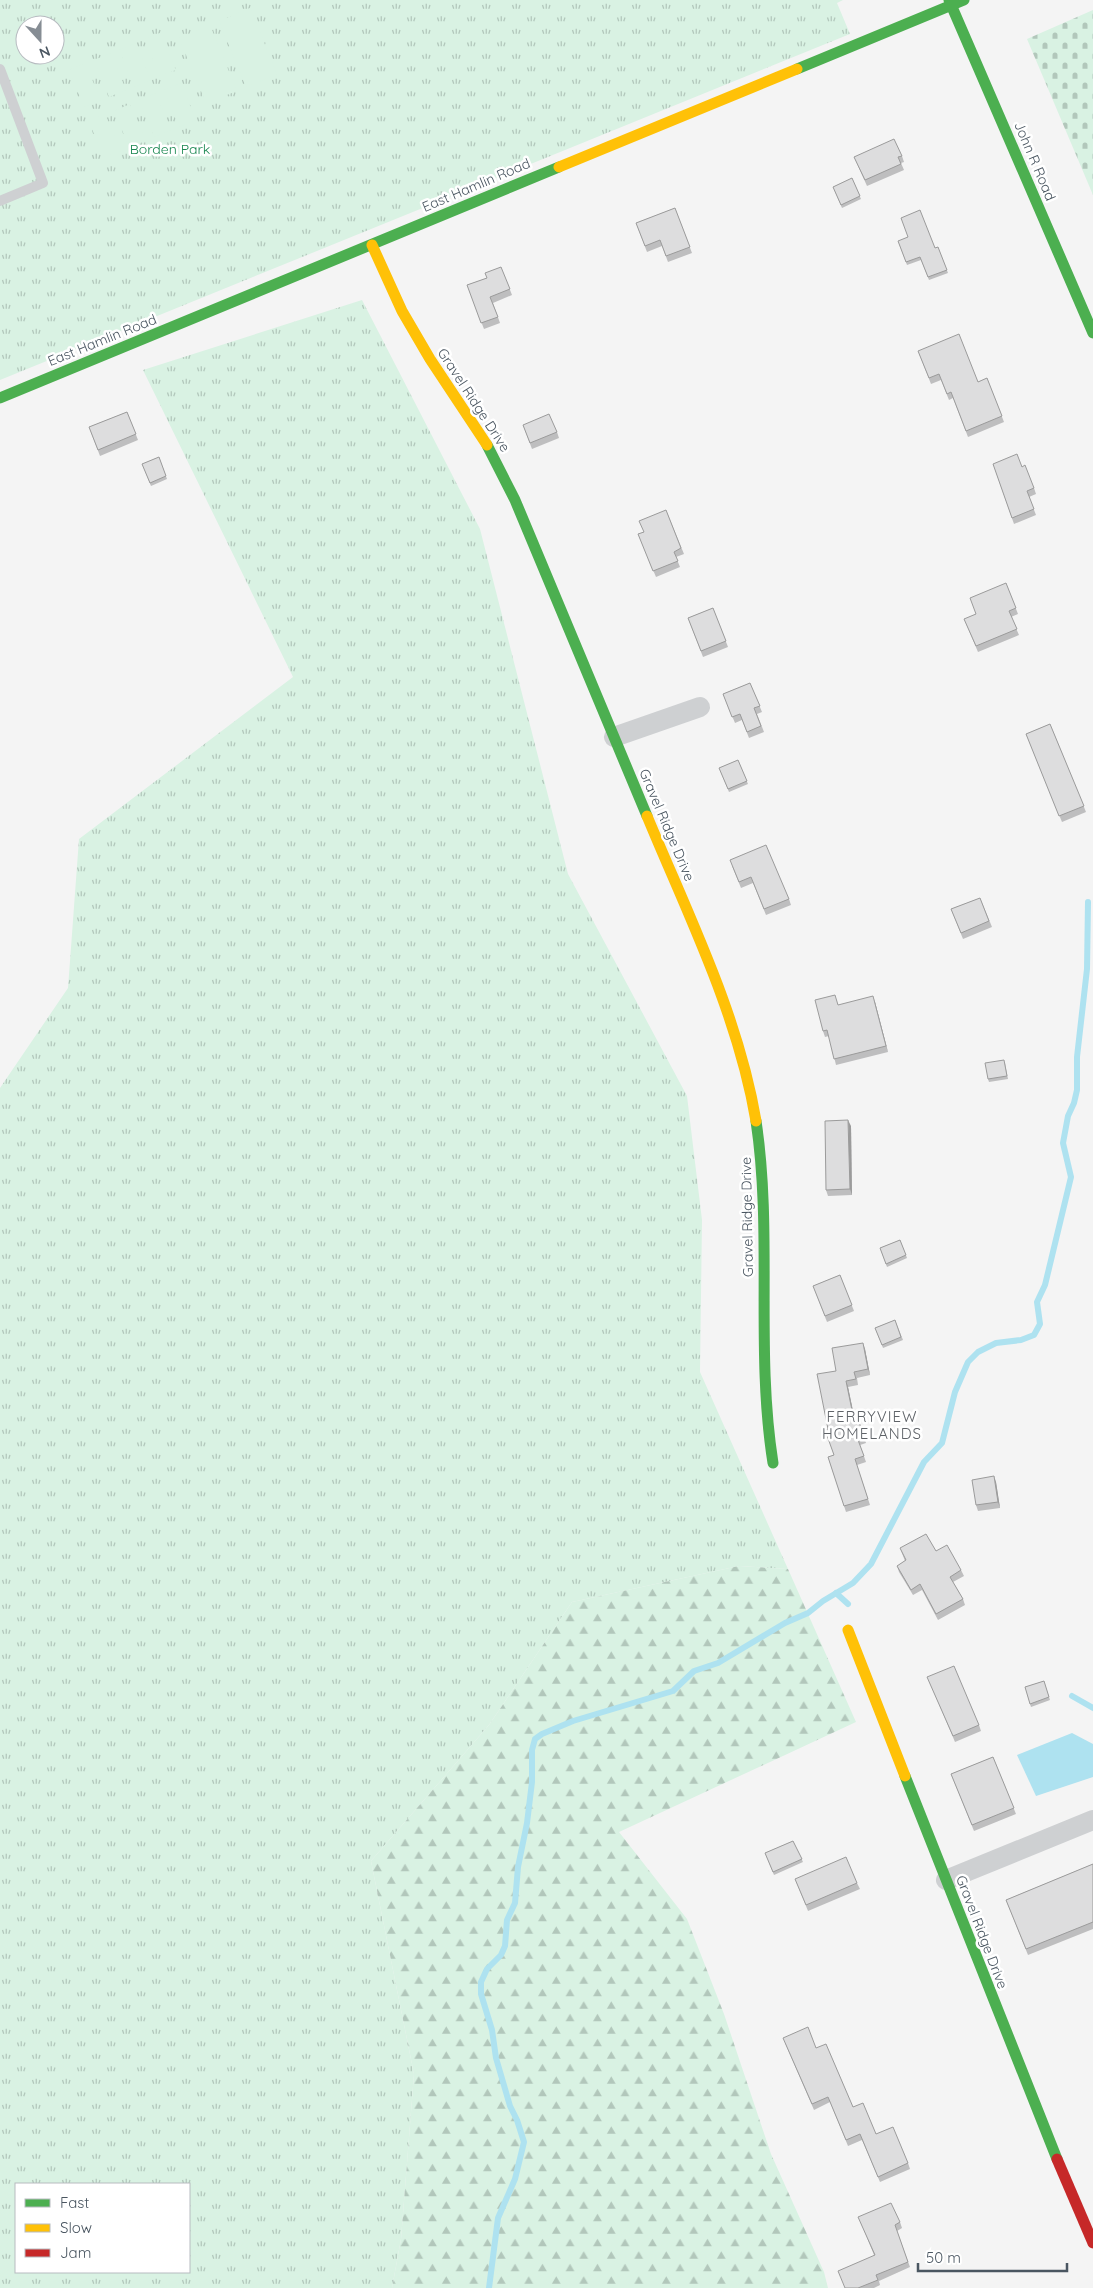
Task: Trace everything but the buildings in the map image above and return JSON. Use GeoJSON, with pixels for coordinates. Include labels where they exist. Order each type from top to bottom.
{"type":"FeatureCollection","features":[{"type":"Feature","properties":{"kind":"street","name":"East Hamlin Road"},"geometry":{"type":"LineString","coordinates":[[0,398],[372,245],[950,3],[964,0]]}},
{"type":"Feature","properties":{"kind":"street","name":"John R Road"},"geometry":{"type":"LineString","coordinates":[[950,3],[1093,333]]}},
{"type":"Feature","properties":{"kind":"street","name":"Gravel Ridge Drive"},"geometry":{"type":"LineString","coordinates":[[372,245],[402,311],[430,359],[480,432],[515,500],[724,998],[740,1044],[760,1142],[764,1195],[763,1399],[773,1463]]}},
{"type":"Feature","properties":{"kind":"street"},"geometry":{"type":"LineString","coordinates":[[614,737],[700,707]]}},
{"type":"Feature","properties":{"kind":"street","name":"Gravel Ridge Drive"},"geometry":{"type":"LineString","coordinates":[[848,1630],[1031,2097],[1093,2243]]}},
{"type":"Feature","properties":{"kind":"street"},"geometry":{"type":"LineString","coordinates":[[946,1880],[1093,1820]]}},
{"type":"Feature","properties":{"kind":"lane"},"geometry":{"type":"LineString","coordinates":[[0,69],[43,183],[0,201]]}},
{"type":"Feature","properties":{"kind":"green space","name":"Borden Park"},"geometry":{"type":"Polygon","coordinates":[[[0,0],[843,0],[837,3],[850,34],[0,380],[0,0]]]}},
{"type":"Feature","properties":{"kind":"green space"},"geometry":{"type":"Polygon","coordinates":[[[250,8],[277,74],[246,87],[219,21],[250,8]]]}},
{"type":"Feature","properties":{"kind":"green space"},"geometry":{"type":"Polygon","coordinates":[[[1093,10],[1093,195],[1027,39],[1093,10]]]}},
{"type":"Feature","properties":{"kind":"green space"},"geometry":{"type":"Polygon","coordinates":[[[210,25],[237,91],[206,103],[179,38],[210,25]]]}},
{"type":"Feature","properties":{"kind":"green space"},"geometry":{"type":"Polygon","coordinates":[[[160,33],[176,70],[159,76],[144,39],[160,33]]]}},
{"type":"Feature","properties":{"kind":"green space"},"geometry":{"type":"Polygon","coordinates":[[[136,43],[151,80],[134,87],[119,50],[136,43]]]}},
{"type":"Feature","properties":{"kind":"green space"},"geometry":{"type":"Polygon","coordinates":[[[111,53],[126,90],[109,97],[94,60],[111,53]]]}},
{"type":"Feature","properties":{"kind":"green space"},"geometry":{"type":"Polygon","coordinates":[[[85,63],[101,100],[84,107],[69,70],[85,63]]]}},
{"type":"Feature","properties":{"kind":"green space"},"geometry":{"type":"Polygon","coordinates":[[[181,83],[196,120],[179,127],[164,90],[181,83]]]}},
{"type":"Feature","properties":{"kind":"green space"},"geometry":{"type":"Polygon","coordinates":[[[156,93],[171,130],[154,137],[139,100],[156,93]]]}},
{"type":"Feature","properties":{"kind":"green space"},"geometry":{"type":"Polygon","coordinates":[[[130,104],[146,141],[129,147],[114,111],[130,104]]]}},
{"type":"Feature","properties":{"kind":"green space"},"geometry":{"type":"Polygon","coordinates":[[[105,114],[121,151],[104,157],[88,120],[105,114]]]}},
{"type":"Feature","properties":{"kind":"green space"},"geometry":{"type":"Polygon","coordinates":[[[362,300],[480,529],[568,874],[687,1096],[702,1220],[700,1372],[788,1569],[739,1566],[572,1602],[489,1725],[371,1861],[414,2074],[401,2239],[392,2288],[0,2288],[0,1088],[68,988],[79,839],[293,677],[143,370],[362,300]]]}},
{"type":"Feature","properties":{"kind":"green space"},"geometry":{"type":"Polygon","coordinates":[[[739,1566],[788,1569],[856,1722],[619,1832],[687,1919],[724,2014],[771,2154],[824,2272],[828,2288],[392,2288],[401,2239],[414,2074],[371,1861],[489,1725],[572,1602],[739,1566]]]}},
{"type":"Feature","properties":{"kind":"water"},"geometry":{"type":"Polygon","coordinates":[[[1072,1733],[1093,1744],[1093,1777],[1036,1796],[1017,1755],[1072,1733]]]}},
{"type":"Feature","properties":{"kind":"waterway"},"geometry":{"type":"LineString","coordinates":[[489,2288],[498,2218],[515,2179],[524,2142],[510,2106],[496,2058],[492,2030],[481,1994],[481,1982],[487,1969],[501,1955],[505,1946],[507,1920],[515,1903],[518,1867],[527,1823],[532,1782],[532,1750],[535,1739],[542,1734],[573,1721],[673,1691],[694,1671],[718,1663],[785,1623],[808,1613],[823,1601],[853,1583],[871,1564],[924,1462],[942,1443],[955,1392],[968,1362],[978,1352],[996,1343],[1021,1340],[1034,1335],[1040,1324],[1037,1302],[1045,1285],[1071,1177],[1063,1143],[1068,1116],[1077,1090],[1077,1057],[1087,969],[1088,902]]}},
{"type":"Feature","properties":{"kind":"waterway"},"geometry":{"type":"LineString","coordinates":[[836,1593],[848,1604]]}},
{"type":"Feature","properties":{"kind":"waterway"},"geometry":{"type":"LineString","coordinates":[[1072,1696],[1093,1708]]}},
{"type":"Feature","properties":{"kind":"traffic: fast"},"geometry":{"type":"LineString","coordinates":[[949,0],[1093,333]]}},
{"type":"Feature","properties":{"kind":"traffic: fast"},"geometry":{"type":"LineString","coordinates":[[797,69],[964,0]]}},
{"type":"Feature","properties":{"kind":"traffic: fast"},"geometry":{"type":"LineString","coordinates":[[0,398],[559,167]]}},
{"type":"Feature","properties":{"kind":"traffic: fast"},"geometry":{"type":"LineString","coordinates":[[487,445],[515,500],[647,816]]}},
{"type":"Feature","properties":{"kind":"traffic: fast"},"geometry":{"type":"LineString","coordinates":[[756,1121],[761,1163],[763,1206],[765,1377],[773,1463]]}},
{"type":"Feature","properties":{"kind":"traffic: fast"},"geometry":{"type":"LineString","coordinates":[[905,1776],[1057,2159]]}},
{"type":"Feature","properties":{"kind":"traffic: slow"},"geometry":{"type":"LineString","coordinates":[[559,167],[797,69]]}},
{"type":"Feature","properties":{"kind":"traffic: slow"},"geometry":{"type":"LineString","coordinates":[[372,245],[402,311],[430,359],[487,445]]}},
{"type":"Feature","properties":{"kind":"traffic: slow"},"geometry":{"type":"LineString","coordinates":[[647,816],[695,928],[724,1004],[748,1081],[756,1121]]}},
{"type":"Feature","properties":{"kind":"traffic: slow"},"geometry":{"type":"LineString","coordinates":[[848,1630],[905,1776]]}},
{"type":"Feature","properties":{"kind":"traffic: jam"},"geometry":{"type":"LineString","coordinates":[[1057,2159],[1093,2243]]}},
{"type":"Feature","properties":{"kind":"district","name":"FERRYVIEW HOMELANDS"},"geometry":{"type":"Point","coordinates":[872,1424]}}]}
